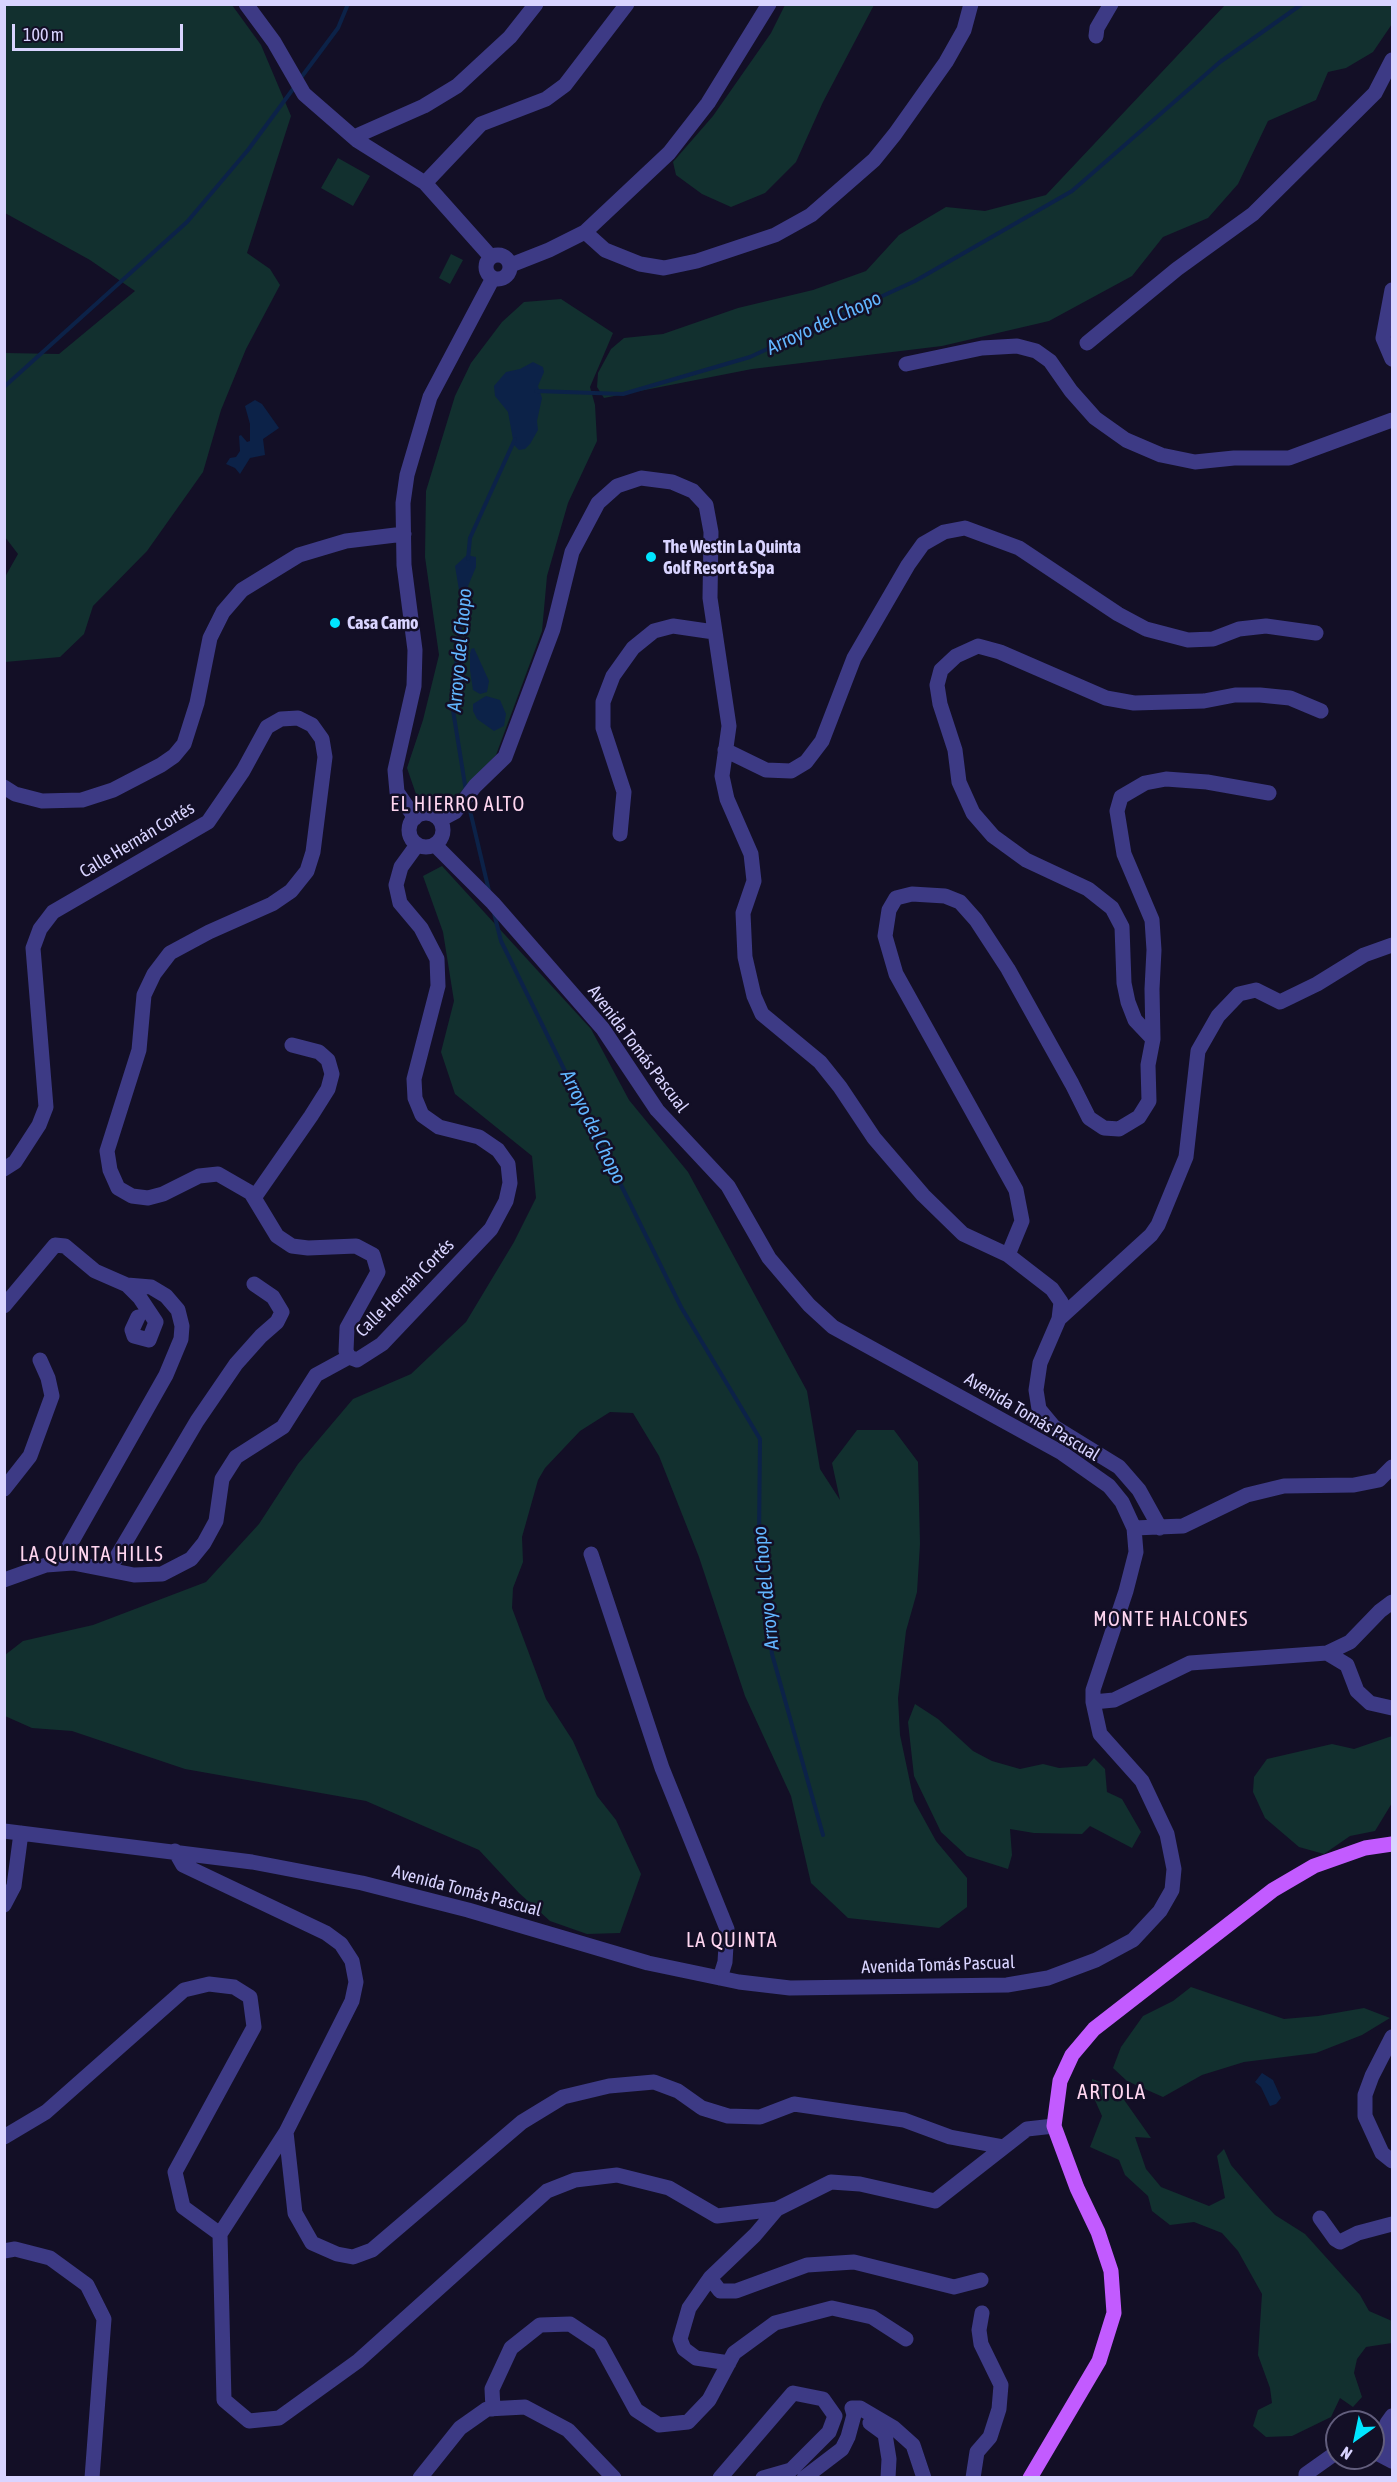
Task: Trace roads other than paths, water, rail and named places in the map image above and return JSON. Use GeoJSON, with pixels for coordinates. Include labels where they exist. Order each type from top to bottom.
{"type":"FeatureCollection","features":[{"type":"Feature","properties":{"kind":"main road"},"geometry":{"type":"LineString","coordinates":[[1030,2478],[1100,2361],[1114,2313],[1111,2271],[1098,2232],[1067,2165],[1054,2126],[1060,2081],[1072,2055],[1094,2028],[1273,1890],[1314,1866],[1365,1848],[1392,1844]]}},
{"type":"Feature","properties":{"kind":"street"},"geometry":{"type":"LineString","coordinates":[[246,4],[274,42],[304,94],[354,137],[425,183],[490,257]]}},
{"type":"Feature","properties":{"kind":"street"},"geometry":{"type":"LineString","coordinates":[[354,137],[424,106],[457,86],[510,37],[536,4]]}},
{"type":"Feature","properties":{"kind":"street"},"geometry":{"type":"LineString","coordinates":[[425,183],[481,124],[546,99],[565,85],[627,4]]}},
{"type":"Feature","properties":{"kind":"street"},"geometry":{"type":"LineString","coordinates":[[511,265],[585,232],[669,153],[708,103],[769,4]]}},
{"type":"Feature","properties":{"kind":"street"},"geometry":{"type":"LineString","coordinates":[[585,232],[605,250],[640,264],[664,268],[697,261],[775,235],[812,215],[874,160],[895,134],[946,62],[964,30],[971,4]]}},
{"type":"Feature","properties":{"kind":"street"},"geometry":{"type":"LineString","coordinates":[[1096,36],[1096,27],[1111,4]]}},
{"type":"Feature","properties":{"kind":"street"},"geometry":{"type":"LineString","coordinates":[[1087,343],[1177,269],[1261,207],[1375,93],[1392,60]]}},
{"type":"Feature","properties":{"kind":"street"},"geometry":{"type":"LineString","coordinates":[[490,257],[503,255],[511,265],[510,273],[504,278],[493,278]]}},
{"type":"Feature","properties":{"kind":"street"},"geometry":{"type":"LineString","coordinates":[[490,257],[486,268],[493,278]]}},
{"type":"Feature","properties":{"kind":"street"},"geometry":{"type":"LineString","coordinates":[[415,818],[396,792],[394,770],[414,686],[415,650],[404,565],[403,504],[407,475],[430,397],[493,278]]}},
{"type":"Feature","properties":{"kind":"street"},"geometry":{"type":"LineString","coordinates":[[1392,290],[1383,338],[1392,359]]}},
{"type":"Feature","properties":{"kind":"street"},"geometry":{"type":"LineString","coordinates":[[906,364],[982,348],[1017,346],[1036,351],[1050,361],[1071,391],[1095,418],[1126,440],[1161,455],[1195,462],[1234,458],[1290,458],[1392,420]]}},
{"type":"Feature","properties":{"kind":"street"},"geometry":{"type":"LineString","coordinates":[[440,820],[455,812],[475,786],[505,757],[553,629],[572,552],[598,503],[617,486],[641,478],[672,482],[693,491],[706,505],[711,532],[710,598],[729,726],[722,776],[727,799],[751,854],[754,881],[743,913],[744,957],[754,996],[762,1014],[819,1062],[840,1087],[874,1138],[931,1203],[963,1234],[1008,1255],[1052,1289],[1061,1302],[1059,1319],[1040,1363],[1036,1390],[1039,1409],[1054,1427],[1119,1467],[1139,1490],[1160,1528]]}},
{"type":"Feature","properties":{"kind":"street"},"geometry":{"type":"LineString","coordinates":[[725,750],[766,770],[791,771],[806,762],[822,741],[854,658],[908,565],[922,544],[944,532],[965,528],[1019,548],[1118,614],[1146,629],[1188,640],[1213,639],[1239,629],[1266,626],[1316,633]]}},
{"type":"Feature","properties":{"kind":"street"},"geometry":{"type":"LineString","coordinates":[[4,787],[15,794],[42,801],[82,800],[113,790],[161,765],[174,756],[184,744],[197,703],[210,638],[223,612],[242,590],[299,555],[346,541],[404,534]]}},
{"type":"Feature","properties":{"kind":"street"},"geometry":{"type":"LineString","coordinates":[[620,834],[624,792],[603,728],[603,702],[613,676],[633,648],[654,631],[673,626],[714,632]]}},
{"type":"Feature","properties":{"kind":"street"},"geometry":{"type":"LineString","coordinates":[[1153,1039],[1135,1020],[1128,1002],[1124,983],[1122,927],[1112,908],[1088,889],[1026,860],[993,836],[973,813],[959,782],[955,750],[940,704],[937,685],[941,670],[956,656],[978,646],[1000,652],[1106,698],[1134,703],[1204,701],[1235,695],[1260,695],[1290,698],[1321,711]]}},
{"type":"Feature","properties":{"kind":"street","name":"Calle Hernán Cortés"},"geometry":{"type":"LineString","coordinates":[[4,1169],[15,1162],[39,1125],[46,1107],[33,948],[40,929],[53,912],[207,822],[243,771],[267,727],[281,719],[297,718],[312,725],[322,739],[325,757],[313,852],[307,871],[291,891],[272,904],[208,932],[170,953],[154,974],[144,995],[139,1050],[107,1151],[110,1170],[117,1188],[132,1196],[148,1198],[163,1194],[199,1176],[218,1174],[251,1193],[278,1236],[292,1246],[308,1248],[356,1246],[373,1255],[378,1272],[347,1328],[346,1351],[349,1357],[357,1360],[382,1344],[490,1229],[506,1201],[510,1183],[508,1164],[498,1150],[479,1137],[439,1127],[422,1114],[415,1098],[414,1079],[438,986],[437,959],[421,928],[400,903],[396,885],[401,867],[417,845]]}},
{"type":"Feature","properties":{"kind":"street"},"geometry":{"type":"LineString","coordinates":[[1008,1255],[1022,1221],[1016,1190],[896,974],[885,936],[889,910],[897,898],[912,894],[945,896],[960,902],[976,920],[1008,969],[1089,1118],[1104,1128],[1119,1129],[1139,1117],[1149,1101],[1148,1065],[1153,1039],[1154,933],[1152,920],[1125,854],[1117,811],[1121,797],[1145,783],[1166,779],[1207,782],[1269,793]]}},
{"type":"Feature","properties":{"kind":"street"},"geometry":{"type":"LineString","coordinates":[[423,813],[432,814],[440,820],[443,833],[435,845],[427,848],[417,845],[411,837],[410,826],[415,818],[423,813]]}},
{"type":"Feature","properties":{"kind":"street","name":"Avenida Tomás Pascual"},"geometry":{"type":"LineString","coordinates":[[4,1831],[252,1862],[362,1883],[468,1910],[648,1963],[720,1978],[790,1988],[1007,1985],[1048,1978],[1096,1960],[1133,1940],[1160,1911],[1172,1890],[1174,1869],[1167,1834],[1147,1792],[1125,1759],[1100,1734],[1093,1702],[1093,1690],[1126,1591],[1136,1552],[1134,1528],[1122,1502],[1109,1486],[1062,1453],[833,1327],[809,1305],[769,1258],[728,1186],[657,1110],[603,1029],[493,903],[435,845]]}},
{"type":"Feature","properties":{"kind":"street"},"geometry":{"type":"LineString","coordinates":[[1059,1319],[1151,1235],[1158,1225],[1186,1157],[1198,1051],[1218,1016],[1239,994],[1256,990],[1280,1002],[1317,984],[1364,955],[1392,945]]}},
{"type":"Feature","properties":{"kind":"street"},"geometry":{"type":"LineString","coordinates":[[254,1198],[328,1089],[332,1074],[328,1060],[319,1052],[292,1045]]}},
{"type":"Feature","properties":{"kind":"street"},"geometry":{"type":"LineString","coordinates":[[4,1306],[55,1245],[65,1246],[95,1271],[127,1285],[151,1287],[166,1296],[178,1310],[182,1326],[181,1340],[166,1375],[59,1564]]}},
{"type":"Feature","properties":{"kind":"street"},"geometry":{"type":"LineString","coordinates":[[110,1568],[210,1402],[236,1365],[261,1336],[277,1322],[282,1312],[273,1297],[254,1284]]}},
{"type":"Feature","properties":{"kind":"street"},"geometry":{"type":"LineString","coordinates":[[127,1285],[156,1322],[149,1340],[134,1336],[132,1330],[138,1317]]}},
{"type":"Feature","properties":{"kind":"street"},"geometry":{"type":"LineString","coordinates":[[4,1580],[46,1565],[73,1563],[110,1568],[134,1575],[162,1574],[191,1559],[204,1543],[216,1521],[222,1479],[236,1457],[283,1427],[316,1375],[349,1357]]}},
{"type":"Feature","properties":{"kind":"street"},"geometry":{"type":"LineString","coordinates":[[4,1489],[30,1456],[52,1396],[48,1378],[39,1360]]}},
{"type":"Feature","properties":{"kind":"street"},"geometry":{"type":"LineString","coordinates":[[1134,1528],[1183,1527],[1248,1495],[1284,1486],[1362,1483],[1379,1480],[1392,1467]]}},
{"type":"Feature","properties":{"kind":"street"},"geometry":{"type":"LineString","coordinates":[[591,1554],[662,1768],[727,1929],[725,1962],[720,1978]]}},
{"type":"Feature","properties":{"kind":"street"},"geometry":{"type":"LineString","coordinates":[[1093,1702],[1114,1700],[1190,1663],[1327,1653],[1350,1642],[1392,1602]]}},
{"type":"Feature","properties":{"kind":"street"},"geometry":{"type":"LineString","coordinates":[[1347,1665],[1352,1652],[1350,1642]]}},
{"type":"Feature","properties":{"kind":"street"},"geometry":{"type":"LineString","coordinates":[[1327,1653],[1347,1665],[1357,1692],[1370,1703],[1392,1708]]}},
{"type":"Feature","properties":{"kind":"street"},"geometry":{"type":"LineString","coordinates":[[4,1905],[14,1886],[21,1833]]}},
{"type":"Feature","properties":{"kind":"street"},"geometry":{"type":"LineString","coordinates":[[175,1851],[177,1859],[193,1871],[326,1933],[341,1944],[352,1961],[356,1982],[352,2001],[286,2132],[219,2234],[224,2400],[249,2421],[279,2418],[358,2361],[547,2192],[575,2180],[617,2175],[669,2188],[717,2216],[777,2209],[831,2182],[860,2184],[935,2201],[1027,2129],[1054,2126]]}},
{"type":"Feature","properties":{"kind":"street"},"geometry":{"type":"LineString","coordinates":[[4,2137],[46,2112],[184,1990],[209,1984],[234,1987],[250,1997],[254,2027],[174,2172],[183,2207],[219,2234]]}},
{"type":"Feature","properties":{"kind":"street"},"geometry":{"type":"LineString","coordinates":[[1392,2037],[1365,2095],[1365,2116],[1382,2153],[1392,2161]]}},
{"type":"Feature","properties":{"kind":"street"},"geometry":{"type":"LineString","coordinates":[[286,2132],[295,2213],[312,2243],[337,2254],[353,2257],[372,2250],[522,2122],[563,2097],[609,2086],[654,2082],[678,2091],[702,2108],[728,2116],[760,2117],[794,2104],[904,2120],[950,2137],[1004,2147]]}},
{"type":"Feature","properties":{"kind":"street"},"geometry":{"type":"LineString","coordinates":[[729,2363],[696,2358],[684,2349],[680,2339],[689,2308],[710,2278],[755,2235],[777,2209]]}},
{"type":"Feature","properties":{"kind":"street"},"geometry":{"type":"LineString","coordinates":[[1320,2218],[1340,2242],[1358,2233],[1392,2224]]}},
{"type":"Feature","properties":{"kind":"street"},"geometry":{"type":"LineString","coordinates":[[4,2251],[15,2249],[50,2258],[87,2285],[104,2319],[92,2478]]}},
{"type":"Feature","properties":{"kind":"street"},"geometry":{"type":"LineString","coordinates":[[710,2278],[720,2291],[736,2290],[807,2265],[854,2262],[954,2287],[981,2280]]}},
{"type":"Feature","properties":{"kind":"street"},"geometry":{"type":"LineString","coordinates":[[493,2409],[492,2389],[511,2348],[540,2325],[570,2324],[600,2344],[636,2410],[660,2425],[688,2422],[709,2400],[734,2353],[775,2323],[832,2308],[872,2317],[906,2338]]}},
{"type":"Feature","properties":{"kind":"street"},"geometry":{"type":"LineString","coordinates":[[973,2478],[977,2452],[990,2437],[999,2409],[1001,2385],[981,2344],[979,2330],[982,2313]]}},
{"type":"Feature","properties":{"kind":"street"},"geometry":{"type":"LineString","coordinates":[[720,2478],[793,2393],[822,2399],[835,2416],[829,2432],[791,2470],[763,2478]]}},
{"type":"Feature","properties":{"kind":"street"},"geometry":{"type":"LineString","coordinates":[[420,2478],[460,2428],[487,2409],[525,2407],[568,2430],[614,2478]]}},
{"type":"Feature","properties":{"kind":"street"},"geometry":{"type":"LineString","coordinates":[[804,2478],[842,2449],[849,2437],[854,2415],[852,2408],[860,2408],[873,2413],[913,2445],[924,2478]]}},
{"type":"Feature","properties":{"kind":"street"},"geometry":{"type":"LineString","coordinates":[[854,2415],[879,2427],[885,2434],[889,2459],[888,2478]]}},
{"type":"Feature","properties":{"kind":"street"},"geometry":{"type":"LineString","coordinates":[[1392,2416],[1387,2423],[1385,2433],[1392,2452]]}},
{"type":"Feature","properties":{"kind":"street"},"geometry":{"type":"LineString","coordinates":[[1306,2478],[1306,2474],[1325,2461]]}},
{"type":"Feature","properties":{"kind":"water"},"geometry":{"type":"Polygon","coordinates":[[[533,362],[543,367],[544,372],[538,386],[542,398],[537,421],[538,430],[530,444],[525,449],[519,450],[514,445],[508,412],[495,396],[494,386],[506,372],[520,369],[533,362]]]}},
{"type":"Feature","properties":{"kind":"water"},"geometry":{"type":"Polygon","coordinates":[[[255,400],[262,404],[279,428],[263,439],[265,455],[250,458],[240,474],[235,468],[226,464],[240,451],[239,436],[241,435],[247,442],[250,441],[250,424],[245,406],[255,400]]]}},
{"type":"Feature","properties":{"kind":"water"},"geometry":{"type":"Polygon","coordinates":[[[467,555],[476,557],[476,567],[468,586],[470,611],[463,621],[459,616],[460,596],[455,566],[467,555]]]}},
{"type":"Feature","properties":{"kind":"water"},"geometry":{"type":"Polygon","coordinates":[[[474,648],[489,681],[487,692],[480,694],[473,690],[470,670],[470,654],[471,649],[474,648]]]}},
{"type":"Feature","properties":{"kind":"water"},"geometry":{"type":"Polygon","coordinates":[[[486,696],[500,700],[506,714],[504,726],[494,731],[477,719],[473,711],[473,704],[486,696]]]}},
{"type":"Feature","properties":{"kind":"water"},"geometry":{"type":"Polygon","coordinates":[[[1262,2073],[1273,2080],[1281,2098],[1276,2104],[1270,2106],[1261,2087],[1255,2082],[1262,2073]]]}},
{"type":"Feature","properties":{"kind":"waterway"},"geometry":{"type":"LineString","coordinates":[[300,79],[338,28],[348,4]]}},
{"type":"Feature","properties":{"kind":"waterway","name":"Arroyo del Chopo"},"geometry":{"type":"LineString","coordinates":[[536,391],[623,394],[750,357],[915,281],[1072,191],[1220,62],[1302,4]]}},
{"type":"Feature","properties":{"kind":"waterway"},"geometry":{"type":"LineString","coordinates":[[4,387],[187,222],[248,150],[296,85]]}},
{"type":"Feature","properties":{"kind":"waterway","name":"Arroyo del Chopo"},"geometry":{"type":"LineString","coordinates":[[468,559],[470,538],[515,439]]}},
{"type":"Feature","properties":{"kind":"waterway","name":"Arroyo del Chopo"},"geometry":{"type":"LineString","coordinates":[[461,618],[452,704],[466,791]]}},
{"type":"Feature","properties":{"kind":"waterway","name":"Arroyo del Chopo"},"geometry":{"type":"LineString","coordinates":[[468,802],[489,891]]}},
{"type":"Feature","properties":{"kind":"waterway","name":"Arroyo del Chopo"},"geometry":{"type":"LineString","coordinates":[[494,913],[501,941],[681,1307],[760,1439],[759,1539],[772,1654],[823,1835]]}},
{"type":"Feature","properties":{"kind":"place","name":"The Westin La Quinta Golf Resort & Spa"},"geometry":{"type":"Point","coordinates":[651,557]}},
{"type":"Feature","properties":{"kind":"place","name":"Casa Camo"},"geometry":{"type":"Point","coordinates":[335,623]}},
{"type":"Feature","properties":{"kind":"district","name":"EL HIERRO ALTO"},"geometry":{"type":"Point","coordinates":[458,805]}},
{"type":"Feature","properties":{"kind":"district","name":"LA QUINTA HILLS"},"geometry":{"type":"Point","coordinates":[92,1555]}},
{"type":"Feature","properties":{"kind":"district","name":"MONTE HALCONES"},"geometry":{"type":"Point","coordinates":[1171,1620]}},
{"type":"Feature","properties":{"kind":"district","name":"LA QUINTA"},"geometry":{"type":"Point","coordinates":[732,1941]}},
{"type":"Feature","properties":{"kind":"district","name":"ARTOLA"},"geometry":{"type":"Point","coordinates":[1112,2092]}}]}
